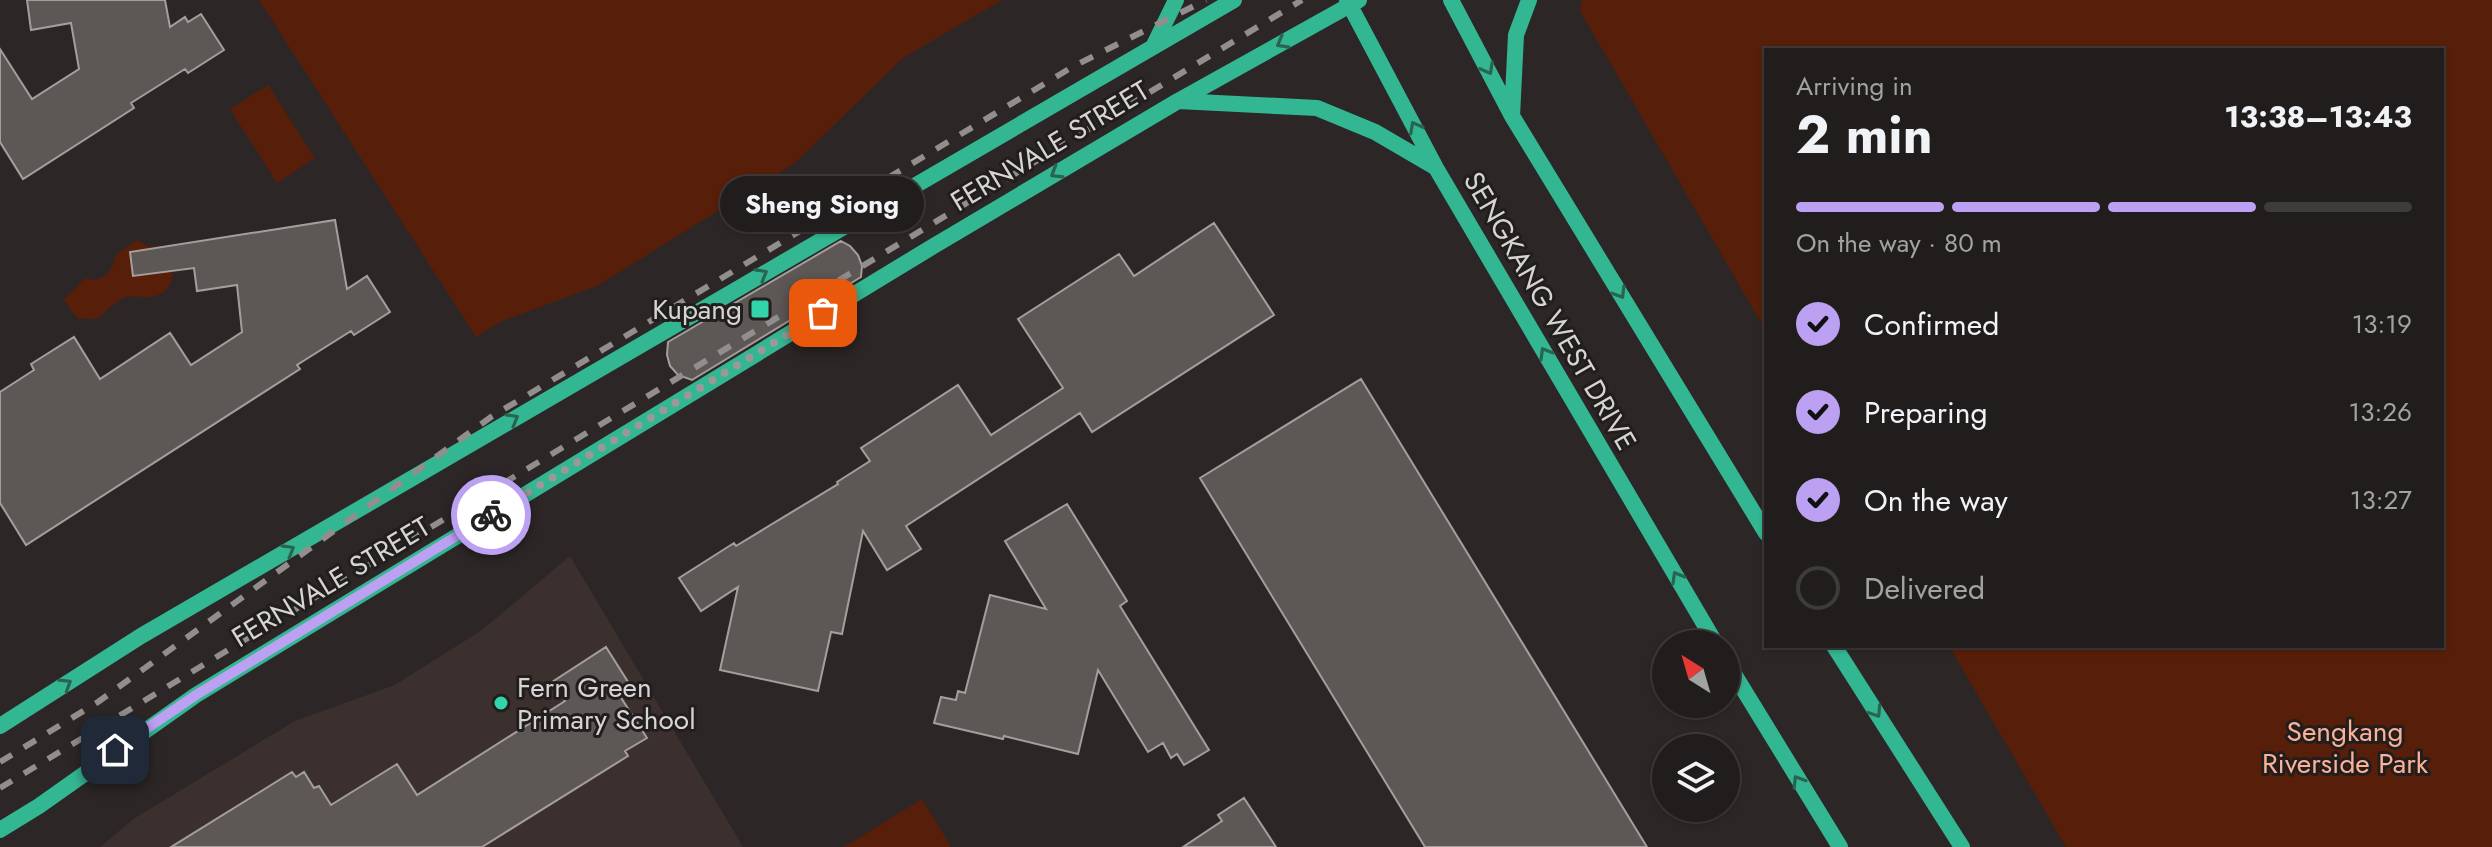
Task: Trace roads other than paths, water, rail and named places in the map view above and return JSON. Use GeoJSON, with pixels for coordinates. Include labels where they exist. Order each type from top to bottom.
{"type":"FeatureCollection","features":[{"type":"Feature","properties":{"kind":"street"},"geometry":{"type":"LineString","coordinates":[[1154,45],[1176,0]]}},
{"type":"Feature","properties":{"kind":"street","name":"FERNVALE STREET"},"geometry":{"type":"LineString","coordinates":[[0,726],[141,636],[1234,0]]}},
{"type":"Feature","properties":{"kind":"street"},"geometry":{"type":"LineString","coordinates":[[1451,0],[1512,116],[1764,530]]}},
{"type":"Feature","properties":{"kind":"street"},"geometry":{"type":"LineString","coordinates":[[1512,116],[1516,35],[1529,0]]}},
{"type":"Feature","properties":{"kind":"street","name":"FERNVALE STREET"},"geometry":{"type":"LineString","coordinates":[[0,830],[196,695],[1178,101],[1352,2]]}},
{"type":"Feature","properties":{"kind":"street","name":"SENGKANG WEST DRIVE"},"geometry":{"type":"LineString","coordinates":[[1352,2],[1436,168],[1708,630]]}},
{"type":"Feature","properties":{"kind":"street"},"geometry":{"type":"LineString","coordinates":[[1178,101],[1317,108],[1375,132],[1436,168]]}},
{"type":"Feature","properties":{"kind":"street"},"geometry":{"type":"LineString","coordinates":[[1835,648],[1962,847]]}},
{"type":"Feature","properties":{"kind":"street"},"geometry":{"type":"LineString","coordinates":[[1740,684],[1840,847]]}},
{"type":"Feature","properties":{"kind":"railway"},"geometry":{"type":"LineString","coordinates":[[0,762],[98,702],[491,417],[1074,66],[1206,0]]}},
{"type":"Feature","properties":{"kind":"railway"},"geometry":{"type":"LineString","coordinates":[[0,788],[1302,0]]}},
{"type":"Feature","properties":{"kind":"place","name":"Kupang"},"geometry":{"type":"Point","coordinates":[760,309]}},
{"type":"Feature","properties":{"kind":"place","name":"Sheng Siong"},"geometry":{"type":"Point","coordinates":[823,313]}},
{"type":"Feature","properties":{"kind":"place","name":"Fern Green Primary School"},"geometry":{"type":"Point","coordinates":[501,703]}},
{"type":"Feature","properties":{"kind":"park label","name":"Sengkang Riverside Park"},"geometry":{"type":"Point","coordinates":[2345,747]}}]}
